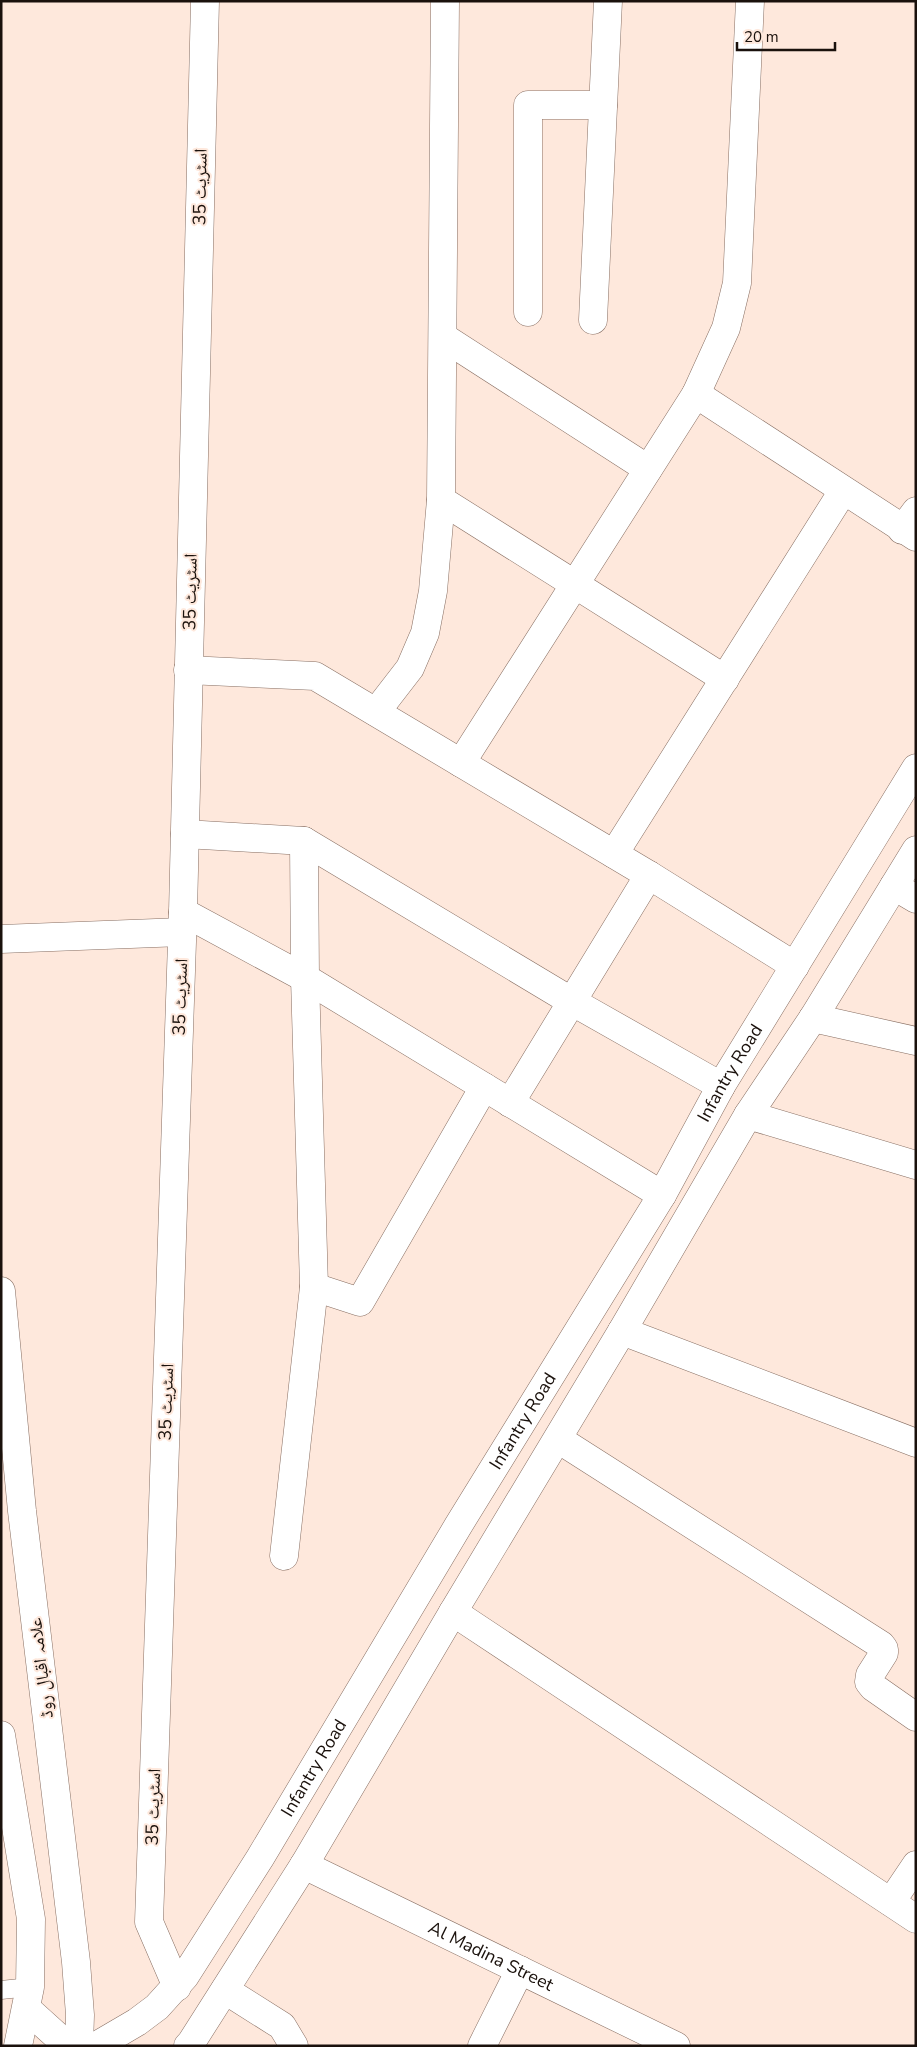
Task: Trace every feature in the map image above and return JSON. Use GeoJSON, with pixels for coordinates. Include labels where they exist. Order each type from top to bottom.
{"type":"FeatureCollection","features":[{"type":"Feature","properties":{"kind":"street","name":"اسٹریٹ 35"},"geometry":{"type":"LineString","coordinates":[[177,1987],[149,1922],[183,922],[205,1]]}},
{"type":"Feature","properties":{"kind":"street"},"geometry":{"type":"LineString","coordinates":[[376,712],[410,668],[425,633],[433,591],[441,500],[445,1]]}},
{"type":"Feature","properties":{"kind":"street"},"geometry":{"type":"LineString","coordinates":[[593,320],[608,1]]}},
{"type":"Feature","properties":{"kind":"street"},"geometry":{"type":"LineString","coordinates":[[461,763],[696,394],[726,328],[737,283],[750,1]]}},
{"type":"Feature","properties":{"kind":"street"},"geometry":{"type":"LineString","coordinates":[[528,312],[528,105],[603,105]]}},
{"type":"Feature","properties":{"kind":"street"},"geometry":{"type":"LineString","coordinates":[[442,337],[648,469]]}},
{"type":"Feature","properties":{"kind":"street"},"geometry":{"type":"LineString","coordinates":[[696,394],[844,491],[911,526]]}},
{"type":"Feature","properties":{"kind":"street"},"geometry":{"type":"LineString","coordinates":[[614,854],[844,491]]}},
{"type":"Feature","properties":{"kind":"street"},"geometry":{"type":"LineString","coordinates":[[441,500],[725,679]]}},
{"type":"Feature","properties":{"kind":"street"},"geometry":{"type":"LineString","coordinates":[[188,670],[315,676],[649,875],[795,966]]}},
{"type":"Feature","properties":{"kind":"street","name":"Infantry Road"},"geometry":{"type":"LineString","coordinates":[[96,2046],[137,2022],[157,2007],[177,1987],[260,1858],[458,1526],[662,1195],[721,1086],[916,768]]}},
{"type":"Feature","properties":{"kind":"street"},"geometry":{"type":"LineString","coordinates":[[185,834],[304,840],[571,1001],[721,1086]]}},
{"type":"Feature","properties":{"kind":"street"},"geometry":{"type":"LineString","coordinates":[[284,1556],[314,1287],[305,978],[304,840]]}},
{"type":"Feature","properties":{"kind":"street","name":"Infantry Road"},"geometry":{"type":"LineString","coordinates":[[189,2046],[304,1865],[622,1331],[748,1115],[813,1018],[905,893],[916,850]]}},
{"type":"Feature","properties":{"kind":"street"},"geometry":{"type":"LineString","coordinates":[[510,1103],[649,875]]}},
{"type":"Feature","properties":{"kind":"street"},"geometry":{"type":"LineString","coordinates":[[1,938],[183,922],[305,978],[662,1195]]}},
{"type":"Feature","properties":{"kind":"street"},"geometry":{"type":"LineString","coordinates":[[813,1018],[916,1041]]}},
{"type":"Feature","properties":{"kind":"street"},"geometry":{"type":"LineString","coordinates":[[314,1287],[360,1302],[484,1087]]}},
{"type":"Feature","properties":{"kind":"street"},"geometry":{"type":"LineString","coordinates":[[748,1115],[916,1165]]}},
{"type":"Feature","properties":{"kind":"street","name":"علامہ اقبال روڈ"},"geometry":{"type":"LineString","coordinates":[[1,1291],[12,1512],[76,1962],[80,2015],[79,2046]]}},
{"type":"Feature","properties":{"kind":"street"},"geometry":{"type":"LineString","coordinates":[[622,1331],[916,1443]]}},
{"type":"Feature","properties":{"kind":"street"},"geometry":{"type":"LineString","coordinates":[[558,1439],[881,1645],[884,1653],[870,1675],[869,1682],[873,1687],[916,1717]]}},
{"type":"Feature","properties":{"kind":"street"},"geometry":{"type":"LineString","coordinates":[[458,1526],[491,1550]]}},
{"type":"Feature","properties":{"kind":"street"},"geometry":{"type":"LineString","coordinates":[[453,1612],[916,1919]]}},
{"type":"Feature","properties":{"kind":"street"},"geometry":{"type":"LineString","coordinates":[[1,1735],[31,1918],[28,1998],[18,2046]]}},
{"type":"Feature","properties":{"kind":"street","name":"Al Madina Street"},"geometry":{"type":"LineString","coordinates":[[304,1865],[676,2046]]}},
{"type":"Feature","properties":{"kind":"street"},"geometry":{"type":"LineString","coordinates":[[891,1902],[916,1865]]}},
{"type":"Feature","properties":{"kind":"street"},"geometry":{"type":"LineString","coordinates":[[482,2046],[520,1970]]}},
{"type":"Feature","properties":{"kind":"street"},"geometry":{"type":"LineString","coordinates":[[225,1990],[282,2026],[294,2046]]}},
{"type":"Feature","properties":{"kind":"street"},"geometry":{"type":"LineString","coordinates":[[28,1998],[68,2046]]}},
{"type":"Feature","properties":{"kind":"lane"},"geometry":{"type":"LineString","coordinates":[[1,1990],[28,1998]]}}]}
